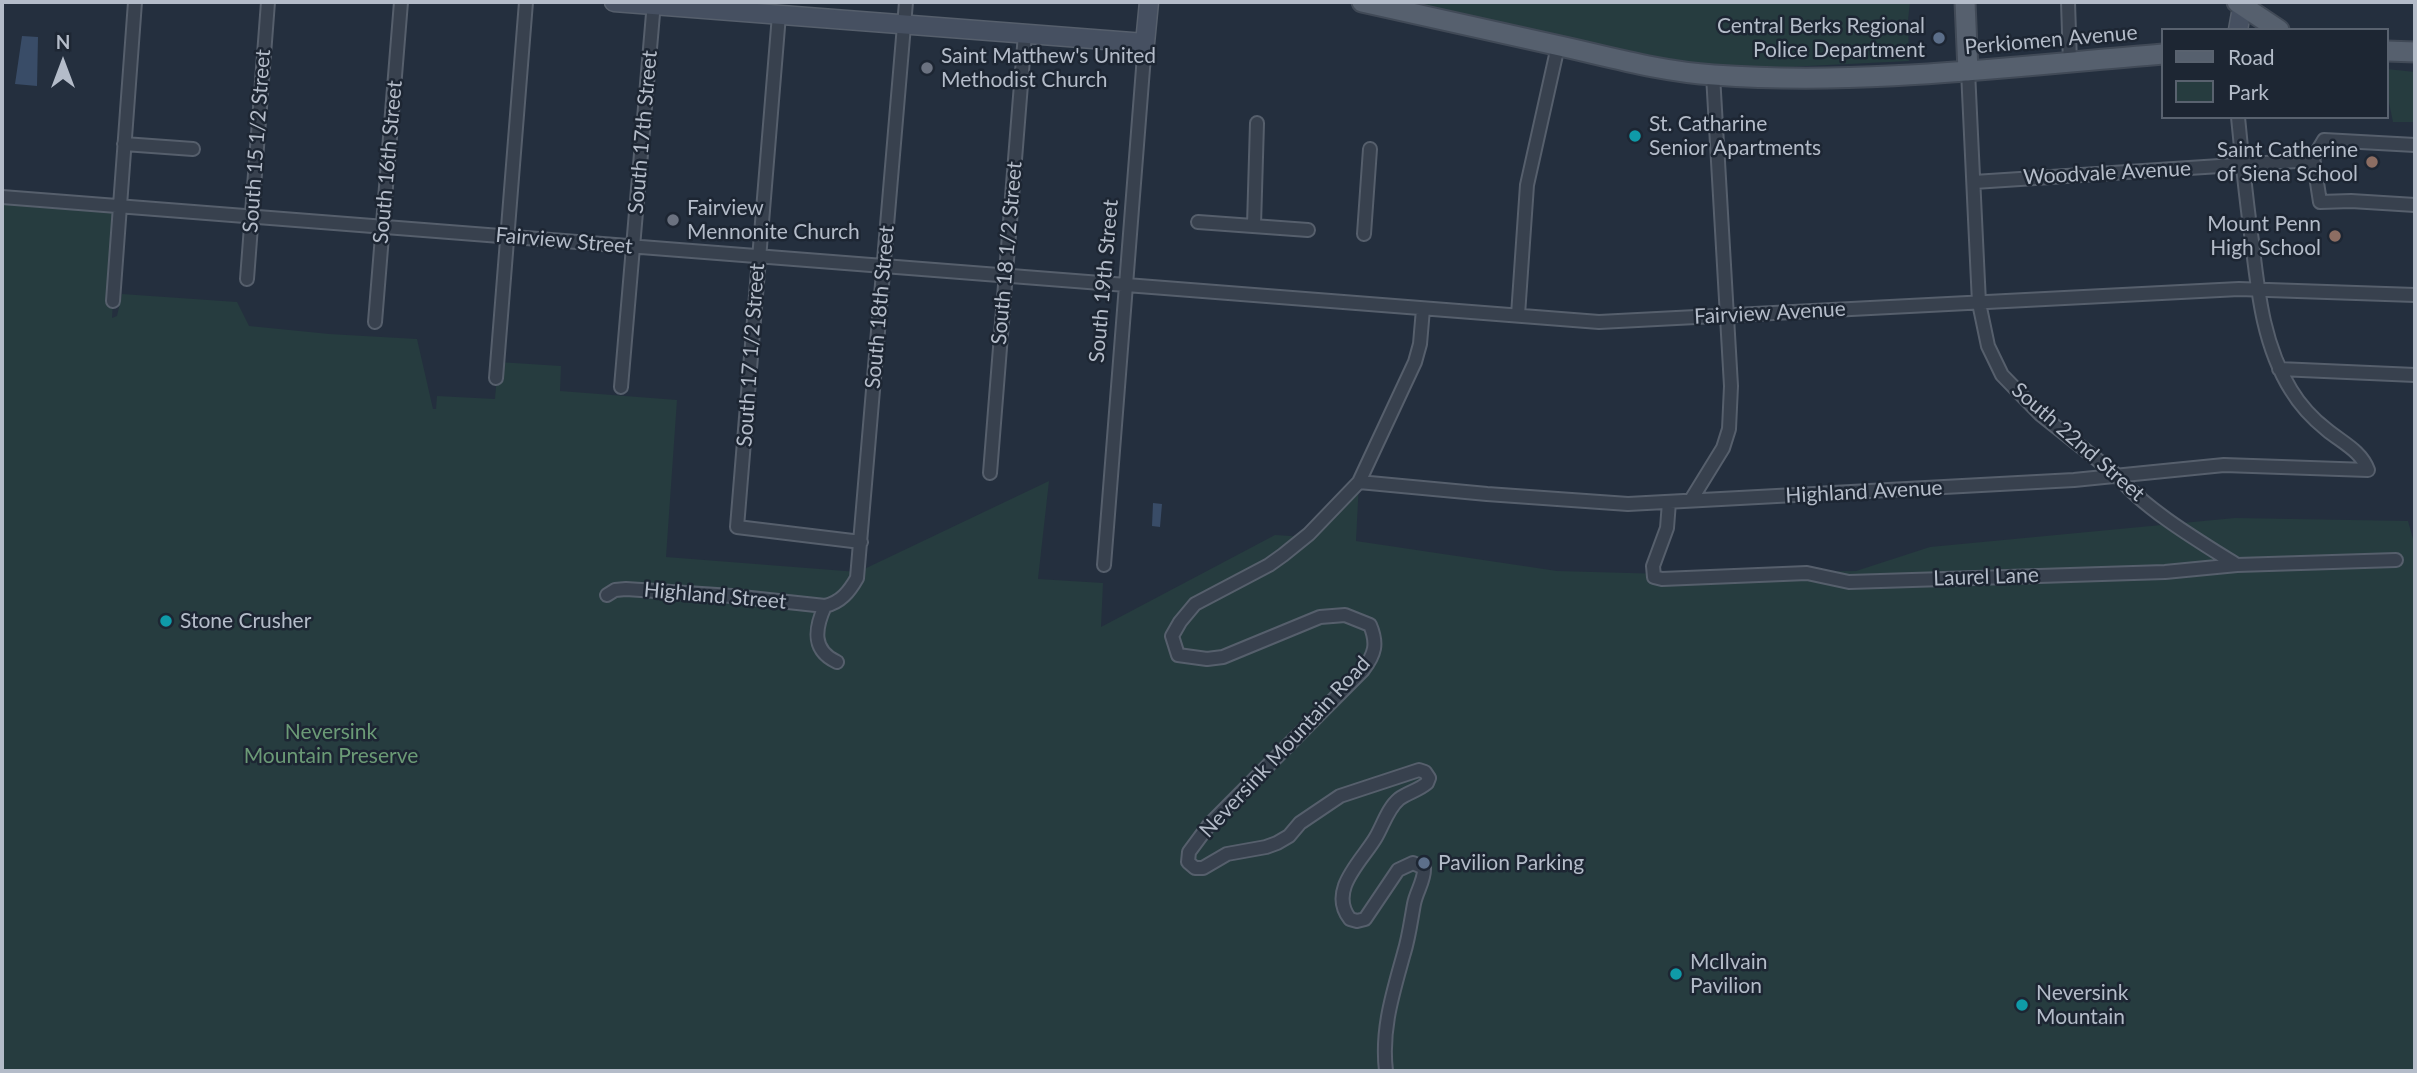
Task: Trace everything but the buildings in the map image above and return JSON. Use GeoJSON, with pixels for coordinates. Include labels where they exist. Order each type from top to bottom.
{"type":"FeatureCollection","features":[{"type":"Feature","properties":{"kind":"main road"},"geometry":{"type":"LineString","coordinates":[[1965,2],[1968,71]]}},
{"type":"Feature","properties":{"kind":"main road","name":"Perkiomen Avenue"},"geometry":{"type":"LineString","coordinates":[[1373,3],[1643,65],[1713,75],[1846,77],[2070,64],[2162,54]]}},
{"type":"Feature","properties":{"kind":"main road"},"geometry":{"type":"LineString","coordinates":[[2241,3],[2276,28]]}},
{"type":"Feature","properties":{"kind":"main road"},"geometry":{"type":"LineString","coordinates":[[2389,51],[2415,52]]}},
{"type":"Feature","properties":{"kind":"street"},"geometry":{"type":"LineString","coordinates":[[113,301],[135,2]]}},
{"type":"Feature","properties":{"kind":"street","name":"South 15 1/2 Street"},"geometry":{"type":"LineString","coordinates":[[247,279],[268,2]]}},
{"type":"Feature","properties":{"kind":"street","name":"South 16th Street"},"geometry":{"type":"LineString","coordinates":[[375,322],[401,2]]}},
{"type":"Feature","properties":{"kind":"street"},"geometry":{"type":"LineString","coordinates":[[496,378],[526,2]]}},
{"type":"Feature","properties":{"kind":"street"},"geometry":{"type":"LineString","coordinates":[[614,2],[1145,43]]}},
{"type":"Feature","properties":{"kind":"street","name":"South 18th Street"},"geometry":{"type":"LineString","coordinates":[[829,605],[848,593],[857,578],[906,2]]}},
{"type":"Feature","properties":{"kind":"street","name":"South 19th Street"},"geometry":{"type":"LineString","coordinates":[[1104,565],[1149,2]]}},
{"type":"Feature","properties":{"kind":"street"},"geometry":{"type":"LineString","coordinates":[[2068,2],[2070,64]]}},
{"type":"Feature","properties":{"kind":"street","name":"South 17th Street"},"geometry":{"type":"LineString","coordinates":[[621,387],[654,3]]}},
{"type":"Feature","properties":{"kind":"street"},"geometry":{"type":"LineString","coordinates":[[2238,28],[2241,3]]}},
{"type":"Feature","properties":{"kind":"street","name":"South 17 1/2 Street"},"geometry":{"type":"LineString","coordinates":[[779,15],[737,527],[861,542]]}},
{"type":"Feature","properties":{"kind":"street","name":"South 18 1/2 Street"},"geometry":{"type":"LineString","coordinates":[[990,473],[1026,34]]}},
{"type":"Feature","properties":{"kind":"street"},"geometry":{"type":"LineString","coordinates":[[1518,315],[1527,185],[1558,46]]}},
{"type":"Feature","properties":{"kind":"street","name":"South 22nd Street"},"geometry":{"type":"LineString","coordinates":[[1968,71],[1979,303],[1985,338],[2002,375],[2040,414],[2119,477],[2128,488],[2175,524],[2237,565]]}},
{"type":"Feature","properties":{"kind":"street"},"geometry":{"type":"LineString","coordinates":[[1691,500],[1717,460],[1729,429],[1731,386],[1713,75]]}},
{"type":"Feature","properties":{"kind":"street"},"geometry":{"type":"LineString","coordinates":[[2238,119],[2258,289],[2267,335],[2279,369],[2415,375]]}},
{"type":"Feature","properties":{"kind":"street"},"geometry":{"type":"LineString","coordinates":[[1254,225],[1257,123]]}},
{"type":"Feature","properties":{"kind":"street"},"geometry":{"type":"LineString","coordinates":[[2415,145],[2324,140],[2312,160],[2320,202],[2415,205]]}},
{"type":"Feature","properties":{"kind":"street"},"geometry":{"type":"LineString","coordinates":[[124,144],[193,149]]}},
{"type":"Feature","properties":{"kind":"street"},"geometry":{"type":"LineString","coordinates":[[1364,234],[1370,149]]}},
{"type":"Feature","properties":{"kind":"street","name":"Woodvale Avenue"},"geometry":{"type":"LineString","coordinates":[[1974,182],[2312,160]]}},
{"type":"Feature","properties":{"kind":"street","name":"Fairview Street"},"geometry":{"type":"LineString","coordinates":[[2,197],[1126,286]]}},
{"type":"Feature","properties":{"kind":"street"},"geometry":{"type":"LineString","coordinates":[[1198,222],[1308,230]]}},
{"type":"Feature","properties":{"kind":"street","name":"Fairview Avenue"},"geometry":{"type":"LineString","coordinates":[[1126,286],[1599,322],[2258,289],[2415,295]]}},
{"type":"Feature","properties":{"kind":"street"},"geometry":{"type":"LineString","coordinates":[[1359,482],[1415,362],[1420,344],[1423,309]]}},
{"type":"Feature","properties":{"kind":"street","name":"Highland Avenue"},"geometry":{"type":"LineString","coordinates":[[1359,482],[1628,504],[2119,477],[2224,465],[2358,472],[2368,470],[2363,457],[2325,429],[2302,407],[2279,369]]}},
{"type":"Feature","properties":{"kind":"street","name":"Neversink Mountain Road"},"geometry":{"type":"LineString","coordinates":[[1359,482],[1309,534],[1276,560],[1195,604],[1172,636],[1178,655],[1207,659],[1227,655],[1320,617],[1345,615],[1370,625],[1376,649],[1363,670],[1209,825],[1189,852],[1188,862],[1195,867],[1203,867],[1227,854],[1266,847],[1289,836],[1300,823],[1340,796],[1406,773],[1419,770],[1425,772],[1429,778],[1427,783],[1399,799],[1365,854],[1351,869],[1344,895],[1350,919],[1365,919],[1398,870],[1413,863],[1424,867],[1405,952],[1392,992],[1384,1039],[1386,1071]]}},
{"type":"Feature","properties":{"kind":"street","name":"Laurel Lane"},"geometry":{"type":"LineString","coordinates":[[1668,502],[1667,528],[1653,566],[1654,576],[1662,579],[1807,573],[1849,582],[2165,572],[2237,565],[2396,560]]}},
{"type":"Feature","properties":{"kind":"street","name":"Highland Street"},"geometry":{"type":"LineString","coordinates":[[607,595],[615,590],[626,589],[829,605]]}},
{"type":"Feature","properties":{"kind":"street"},"geometry":{"type":"LineString","coordinates":[[829,605],[817,624],[816,633],[826,657],[837,662]]}},
{"type":"Feature","properties":{"kind":"green space"},"geometry":{"type":"Polygon","coordinates":[[[1400,2],[1910,2],[1909,61],[1788,67],[1720,66],[1652,57],[1400,2]]]}},
{"type":"Feature","properties":{"kind":"green space"},"geometry":{"type":"Polygon","coordinates":[[[2389,69],[2415,72],[2415,122],[2393,122],[2389,103],[2389,69]]]}},
{"type":"Feature","properties":{"kind":"green space","name":"Neversink Mountain Preserve"},"geometry":{"type":"Polygon","coordinates":[[[2,197],[119,207],[112,318],[117,316],[122,294],[237,302],[249,326],[417,339],[433,409],[436,409],[437,396],[495,399],[498,362],[561,366],[560,391],[677,400],[666,557],[858,572],[1049,481],[1038,579],[1103,583],[1101,627],[1275,535],[1305,537],[1359,482],[1356,541],[1557,571],[1665,574],[1856,571],[1930,547],[2235,518],[2408,521],[2415,546],[2415,1071],[2,1071],[2,197]]]}},
{"type":"Feature","properties":{"kind":"water"},"geometry":{"type":"Polygon","coordinates":[[[22,36],[38,37],[37,86],[15,84],[22,36]]]}},
{"type":"Feature","properties":{"kind":"water"},"geometry":{"type":"Polygon","coordinates":[[[1153,503],[1162,504],[1160,527],[1152,526],[1153,503]]]}},
{"type":"Feature","properties":{"kind":"place","name":"Central Berks Regional Police Department"},"geometry":{"type":"Point","coordinates":[1939,38]}},
{"type":"Feature","properties":{"kind":"place","name":"Saint Matthew's United Methodist Church"},"geometry":{"type":"Point","coordinates":[927,68]}},
{"type":"Feature","properties":{"kind":"place","name":"St. Catharine Senior Apartments"},"geometry":{"type":"Point","coordinates":[1635,136]}},
{"type":"Feature","properties":{"kind":"place","name":"Saint Catherine of Siena School"},"geometry":{"type":"Point","coordinates":[2372,162]}},
{"type":"Feature","properties":{"kind":"place","name":"Fairview Mennonite Church"},"geometry":{"type":"Point","coordinates":[673,220]}},
{"type":"Feature","properties":{"kind":"place","name":"Mount Penn High School"},"geometry":{"type":"Point","coordinates":[2335,236]}},
{"type":"Feature","properties":{"kind":"place","name":"Stone Crusher"},"geometry":{"type":"Point","coordinates":[166,621]}},
{"type":"Feature","properties":{"kind":"place","name":"Pavilion Parking"},"geometry":{"type":"Point","coordinates":[1424,863]}},
{"type":"Feature","properties":{"kind":"place","name":"McIlvain Pavilion"},"geometry":{"type":"Point","coordinates":[1676,974]}},
{"type":"Feature","properties":{"kind":"place","name":"Neversink Mountain"},"geometry":{"type":"Point","coordinates":[2022,1005]}}]}
